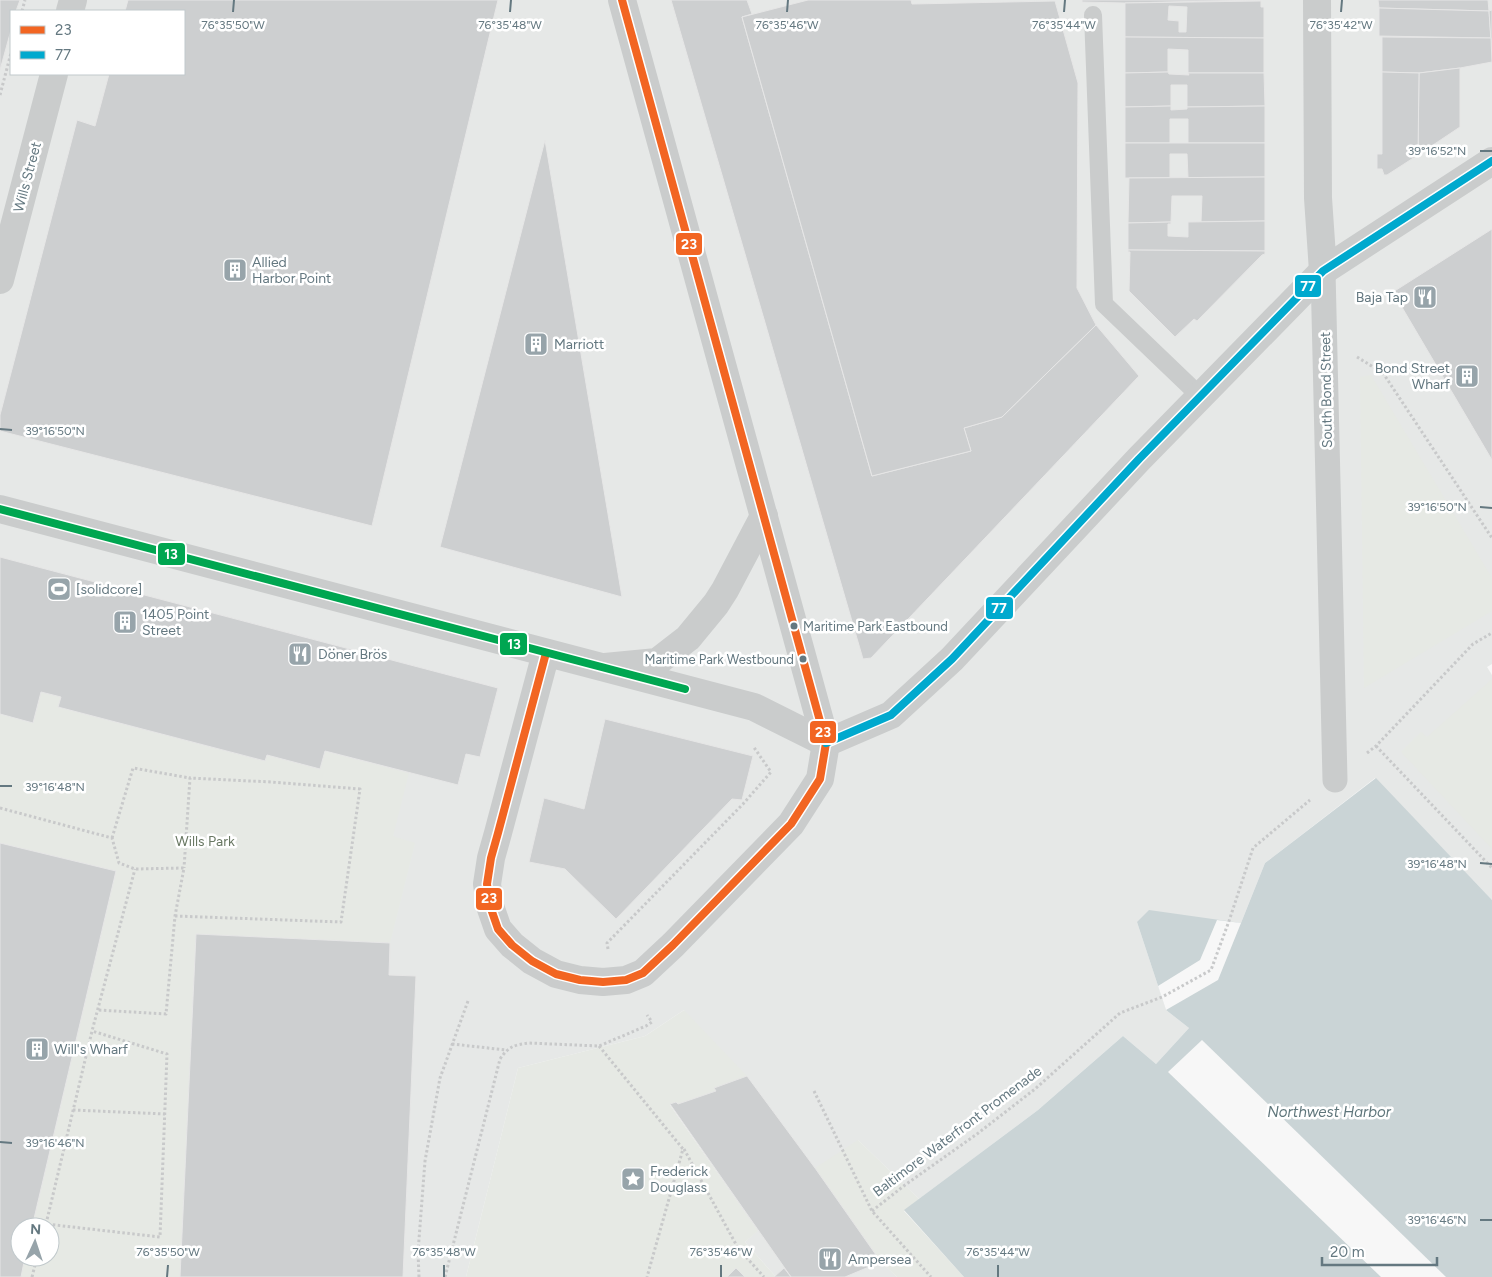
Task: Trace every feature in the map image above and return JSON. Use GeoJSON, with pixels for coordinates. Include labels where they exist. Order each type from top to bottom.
{"type":"FeatureCollection","features":[{"type":"Feature","properties":{"kind":"street"},"geometry":{"type":"LineString","coordinates":[[546,653],[491,858],[487,884],[490,906],[498,929],[512,946],[532,961],[556,974],[580,980],[603,982],[626,980],[642,973],[791,824],[820,779],[826,742],[622,0]]}},
{"type":"Feature","properties":{"kind":"street","name":"South Bond Street"},"geometry":{"type":"LineString","coordinates":[[1317,0],[1318,198],[1325,330],[1335,780]]}},
{"type":"Feature","properties":{"kind":"street","name":"Wills Street"},"geometry":{"type":"LineString","coordinates":[[0,280],[54,75]]}},
{"type":"Feature","properties":{"kind":"street"},"geometry":{"type":"LineString","coordinates":[[0,509],[754,707],[826,742],[891,715],[952,659],[1139,459],[1323,271],[1492,161]]}},
{"type":"Feature","properties":{"kind":"street"},"geometry":{"type":"LineString","coordinates":[[605,668],[657,662],[688,638],[725,590],[764,516]]}},
{"type":"Feature","properties":{"kind":"lane"},"geometry":{"type":"LineString","coordinates":[[1092,15],[1104,304],[1201,397]]}},
{"type":"Feature","properties":{"kind":"path"},"geometry":{"type":"LineString","coordinates":[[0,95],[10,57]]}},
{"type":"Feature","properties":{"kind":"path"},"geometry":{"type":"LineString","coordinates":[[1325,330],[1334,343],[1383,373],[1492,538]]}},
{"type":"Feature","properties":{"kind":"path"},"geometry":{"type":"LineString","coordinates":[[1473,644],[1492,633]]}},
{"type":"Feature","properties":{"kind":"path"},"geometry":{"type":"LineString","coordinates":[[608,949],[607,943],[743,804],[771,772],[750,740]]}},
{"type":"Feature","properties":{"kind":"path"},"geometry":{"type":"LineString","coordinates":[[1376,746],[1492,868]]}},
{"type":"Feature","properties":{"kind":"path"},"geometry":{"type":"LineString","coordinates":[[175,916],[341,922],[360,789],[190,778],[133,768],[112,838],[119,863],[134,869],[184,868]]}},
{"type":"Feature","properties":{"kind":"path"},"geometry":{"type":"LineString","coordinates":[[98,1010],[166,1014],[175,916],[184,868],[190,778]]}},
{"type":"Feature","properties":{"kind":"path"},"geometry":{"type":"LineString","coordinates":[[0,808],[112,838]]}},
{"type":"Feature","properties":{"kind":"path"},"geometry":{"type":"LineString","coordinates":[[48,1217],[92,1030],[134,869]]}},
{"type":"Feature","properties":{"kind":"path","name":"Baltimore Waterfront Promenade"},"geometry":{"type":"LineString","coordinates":[[931,1277],[872,1211],[1035,1089],[1120,1012],[1162,998],[1211,970],[1229,921]]}},
{"type":"Feature","properties":{"kind":"path"},"geometry":{"type":"LineString","coordinates":[[419,1277],[418,1252],[425,1161],[440,1078],[468,1002]]}},
{"type":"Feature","properties":{"kind":"path"},"geometry":{"type":"LineString","coordinates":[[445,1277],[500,1059],[506,1050],[518,1044],[529,1043],[599,1046],[646,1026],[652,1022],[647,1015]]}},
{"type":"Feature","properties":{"kind":"path"},"geometry":{"type":"LineString","coordinates":[[60,1227],[160,1237],[167,1054],[92,1030]]}},
{"type":"Feature","properties":{"kind":"path"},"geometry":{"type":"LineString","coordinates":[[452,1044],[506,1050]]}},
{"type":"Feature","properties":{"kind":"path"},"geometry":{"type":"LineString","coordinates":[[599,1046],[683,1149],[738,1248],[764,1277]]}},
{"type":"Feature","properties":{"kind":"path"},"geometry":{"type":"LineString","coordinates":[[814,1092],[872,1211]]}},
{"type":"Feature","properties":{"kind":"path"},"geometry":{"type":"LineString","coordinates":[[73,1110],[164,1114]]}},
{"type":"Feature","properties":{"kind":"path"},"geometry":{"type":"LineString","coordinates":[[647,1277],[683,1149]]}},
{"type":"Feature","properties":{"kind":"shaded area"},"geometry":{"type":"Polygon","coordinates":[[[0,0],[1492,0],[1492,664],[1487,667],[1492,675],[1492,900],[1375,778],[1265,863],[1241,923],[1217,920],[1137,922],[1166,1010],[1189,1028],[1156,1064],[1123,1036],[1038,1110],[919,1199],[858,1140],[881,1262],[897,1277],[776,1277],[745,1242],[757,1231],[670,1104],[676,1102],[678,1104],[715,1090],[684,1010],[645,1036],[518,1068],[466,1277],[0,1277],[0,0]]]}},
{"type":"Feature","properties":{"kind":"green space"},"geometry":{"type":"Polygon","coordinates":[[[1371,375],[1492,578],[1492,611],[1364,688],[1360,377],[1371,375]]]}},
{"type":"Feature","properties":{"kind":"green space"},"geometry":{"type":"Polygon","coordinates":[[[1492,679],[1492,849],[1401,752],[1421,732],[1427,737],[1492,679]]]}},
{"type":"Feature","properties":{"kind":"green space","name":"Wills Park"},"geometry":{"type":"Polygon","coordinates":[[[41,692],[61,697],[58,706],[265,761],[267,755],[325,751],[409,773],[393,836],[415,843],[390,943],[196,934],[180,1277],[21,1277],[23,1267],[60,1267],[60,1217],[34,1217],[116,872],[0,843],[0,714],[33,723],[41,692]]]}},
{"type":"Feature","properties":{"kind":"green space"},"geometry":{"type":"Polygon","coordinates":[[[684,1010],[747,1076],[714,1088],[716,1091],[670,1105],[758,1231],[745,1242],[776,1277],[745,1277],[736,1268],[727,1277],[466,1277],[518,1068],[645,1036],[684,1010]]]}},
{"type":"Feature","properties":{"kind":"green space"},"geometry":{"type":"Polygon","coordinates":[[[858,1140],[919,1199],[904,1211],[964,1277],[897,1277],[881,1262],[815,1168],[858,1140]]]}},
{"type":"Feature","properties":{"kind":"water","name":"Northwest Harbor"},"geometry":{"type":"Polygon","coordinates":[[[1376,778],[1492,900],[1492,1277],[964,1277],[904,1210],[1038,1110],[1123,1036],[1156,1064],[1189,1028],[1166,1010],[1137,922],[1149,910],[1241,923],[1265,863],[1376,778]]]}},
{"type":"Feature","properties":{"kind":"pier"},"geometry":{"type":"Polygon","coordinates":[[[1217,920],[1241,923],[1218,980],[1166,1010],[1158,986],[1200,960],[1217,920]]]}},
{"type":"Feature","properties":{"kind":"pier"},"geometry":{"type":"Polygon","coordinates":[[[1202,1040],[1446,1277],[1381,1277],[1168,1072],[1202,1040]]]}},
{"type":"Feature","properties":{"kind":"building"},"geometry":{"type":"Polygon","coordinates":[[[0,0],[20,0],[16,10],[10,10],[10,34],[0,70],[0,0]]]}},
{"type":"Feature","properties":{"kind":"building","name":"Allied Harbor Point"},"geometry":{"type":"Polygon","coordinates":[[[128,0],[498,0],[372,526],[0,431],[0,415],[77,120],[95,126],[109,75],[185,75],[185,10],[125,10],[128,0]]]}},
{"type":"Feature","properties":{"kind":"building"},"geometry":{"type":"Polygon","coordinates":[[[671,0],[747,0],[752,14],[742,17],[872,476],[971,451],[964,428],[1002,417],[1096,325],[1139,376],[871,658],[863,659],[671,0]]]}},
{"type":"Feature","properties":{"kind":"building"},"geometry":{"type":"Polygon","coordinates":[[[808,0],[911,0],[912,4],[1055,1],[1078,83],[1077,288],[1096,325],[1002,417],[964,428],[971,451],[872,476],[742,17],[808,0]]]}},
{"type":"Feature","properties":{"kind":"building"},"geometry":{"type":"Polygon","coordinates":[[[1082,0],[1261,0],[1125,3],[1082,2],[1082,0]]]}},
{"type":"Feature","properties":{"kind":"building"},"geometry":{"type":"Polygon","coordinates":[[[1378,0],[1488,0],[1489,11],[1379,8],[1378,0]]]}},
{"type":"Feature","properties":{"kind":"building"},"geometry":{"type":"Polygon","coordinates":[[[1261,1],[1261,7],[1264,7],[1264,38],[1125,37],[1125,3],[1261,1]],[[1169,6],[1168,20],[1179,21],[1179,32],[1186,32],[1187,7],[1169,6]]]}},
{"type":"Feature","properties":{"kind":"building"},"geometry":{"type":"Polygon","coordinates":[[[1379,8],[1489,11],[1491,38],[1379,36],[1379,8]]]}},
{"type":"Feature","properties":{"kind":"building"},"geometry":{"type":"Polygon","coordinates":[[[1492,10],[1492,57],[1489,11],[1492,10]]]}},
{"type":"Feature","properties":{"kind":"building"},"geometry":{"type":"Polygon","coordinates":[[[1125,37],[1264,38],[1264,73],[1188,73],[1188,50],[1168,49],[1168,72],[1125,73],[1125,37]]]}},
{"type":"Feature","properties":{"kind":"building"},"geometry":{"type":"Polygon","coordinates":[[[1382,37],[1491,38],[1492,62],[1419,73],[1382,72],[1382,37]]]}},
{"type":"Feature","properties":{"kind":"building"},"geometry":{"type":"Polygon","coordinates":[[[1460,68],[1460,127],[1418,155],[1419,73],[1460,68]]]}},
{"type":"Feature","properties":{"kind":"building"},"geometry":{"type":"Polygon","coordinates":[[[1168,72],[1169,74],[1189,75],[1188,73],[1264,73],[1265,106],[1187,107],[1187,85],[1171,85],[1171,106],[1125,107],[1125,73],[1168,72]]]}},
{"type":"Feature","properties":{"kind":"building"},"geometry":{"type":"Polygon","coordinates":[[[1382,72],[1419,73],[1418,155],[1387,175],[1384,175],[1382,169],[1377,169],[1377,154],[1382,154],[1382,72]]]}},
{"type":"Feature","properties":{"kind":"building"},"geometry":{"type":"Polygon","coordinates":[[[1171,106],[1171,110],[1187,109],[1187,107],[1265,106],[1265,143],[1188,143],[1188,119],[1170,119],[1170,143],[1125,143],[1125,107],[1171,106]]]}},
{"type":"Feature","properties":{"kind":"building","name":"Marriott"},"geometry":{"type":"Polygon","coordinates":[[[545,140],[622,597],[440,547],[545,140]]]}},
{"type":"Feature","properties":{"kind":"building"},"geometry":{"type":"Polygon","coordinates":[[[1125,143],[1265,143],[1265,177],[1125,178],[1125,143]],[[1170,154],[1170,177],[1188,177],[1187,154],[1170,154]]]}},
{"type":"Feature","properties":{"kind":"building"},"geometry":{"type":"Polygon","coordinates":[[[1265,177],[1265,221],[1201,222],[1202,196],[1172,196],[1171,222],[1128,223],[1129,178],[1265,177]]]}},
{"type":"Feature","properties":{"kind":"building"},"geometry":{"type":"Polygon","coordinates":[[[1265,221],[1265,251],[1128,250],[1128,223],[1171,222],[1171,224],[1168,224],[1168,236],[1188,237],[1188,222],[1265,221]]]}},
{"type":"Feature","properties":{"kind":"building","name":"Bond Street Wharf"},"geometry":{"type":"Polygon","coordinates":[[[1492,229],[1492,460],[1393,292],[1492,229]]]}},
{"type":"Feature","properties":{"kind":"building"},"geometry":{"type":"Polygon","coordinates":[[[1128,250],[1265,251],[1265,254],[1197,321],[1194,319],[1175,337],[1129,291],[1130,252],[1128,250]]]}},
{"type":"Feature","properties":{"kind":"building","name":"1405 Point Street"},"geometry":{"type":"Polygon","coordinates":[[[0,557],[498,688],[480,757],[466,754],[458,785],[325,751],[320,769],[267,755],[265,761],[58,707],[61,697],[41,692],[33,723],[0,714],[0,557]]]}},
{"type":"Feature","properties":{"kind":"building"},"geometry":{"type":"Polygon","coordinates":[[[605,719],[753,756],[742,800],[732,799],[616,919],[565,869],[529,862],[544,798],[584,809],[605,719]]]}},
{"type":"Feature","properties":{"kind":"building","name":"Will's Wharf"},"geometry":{"type":"Polygon","coordinates":[[[0,843],[116,871],[34,1217],[10,1217],[10,1267],[23,1267],[21,1277],[0,1277],[0,843]]]}},
{"type":"Feature","properties":{"kind":"building"},"geometry":{"type":"Polygon","coordinates":[[[196,934],[390,943],[389,975],[416,976],[403,1277],[180,1277],[196,934]]]}},
{"type":"Feature","properties":{"kind":"building"},"geometry":{"type":"Polygon","coordinates":[[[747,1076],[881,1262],[845,1277],[791,1277],[670,1104],[676,1102],[678,1104],[716,1091],[714,1088],[747,1076]]]}},
{"type":"Feature","properties":{"kind":"building"},"geometry":{"type":"Polygon","coordinates":[[[736,1268],[745,1277],[727,1277],[736,1268]]]}},
{"type":"Feature","properties":{"kind":"building"},"geometry":{"type":"Polygon","coordinates":[[[784,1268],[791,1277],[774,1277],[784,1268]]]}},
{"type":"Feature","properties":{"kind":"transit line","name":"23"},"geometry":{"type":"LineString","coordinates":[[546,653],[491,858],[487,884],[490,906],[498,929],[512,945],[532,961],[556,974],[580,980],[603,982],[626,980],[643,973],[673,945],[791,824],[820,779],[826,743],[622,0]]}},
{"type":"Feature","properties":{"kind":"transit line","name":"77"},"geometry":{"type":"LineString","coordinates":[[826,743],[891,715],[952,659],[1139,459],[1323,271],[1492,161]]}},
{"type":"Feature","properties":{"kind":"transit line","name":"13"},"geometry":{"type":"LineString","coordinates":[[0,509],[685,689]]}},
{"type":"Feature","properties":{"kind":"place","name":"Allied Harbor Point"},"geometry":{"type":"Point","coordinates":[235,270]}},
{"type":"Feature","properties":{"kind":"place","name":"Baja Tap"},"geometry":{"type":"Point","coordinates":[1425,297]}},
{"type":"Feature","properties":{"kind":"place","name":"Marriott"},"geometry":{"type":"Point","coordinates":[536,344]}},
{"type":"Feature","properties":{"kind":"place","name":"Bond Street Wharf"},"geometry":{"type":"Point","coordinates":[1467,376]}},
{"type":"Feature","properties":{"kind":"place","name":"[solidcore]"},"geometry":{"type":"Point","coordinates":[59,589]}},
{"type":"Feature","properties":{"kind":"place","name":"1405 Point Street"},"geometry":{"type":"Point","coordinates":[125,622]}},
{"type":"Feature","properties":{"kind":"place","name":"Maritime Park Eastbound"},"geometry":{"type":"Point","coordinates":[794,626]}},
{"type":"Feature","properties":{"kind":"place","name":"Döner Brös"},"geometry":{"type":"Point","coordinates":[300,654]}},
{"type":"Feature","properties":{"kind":"place","name":"Maritime Park Westbound"},"geometry":{"type":"Point","coordinates":[803,659]}},
{"type":"Feature","properties":{"kind":"place","name":"Will's Wharf"},"geometry":{"type":"Point","coordinates":[37,1049]}},
{"type":"Feature","properties":{"kind":"place","name":"Frederick Douglass"},"geometry":{"type":"Point","coordinates":[633,1179]}},
{"type":"Feature","properties":{"kind":"place","name":"Ampersea"},"geometry":{"type":"Point","coordinates":[830,1259]}}]}
